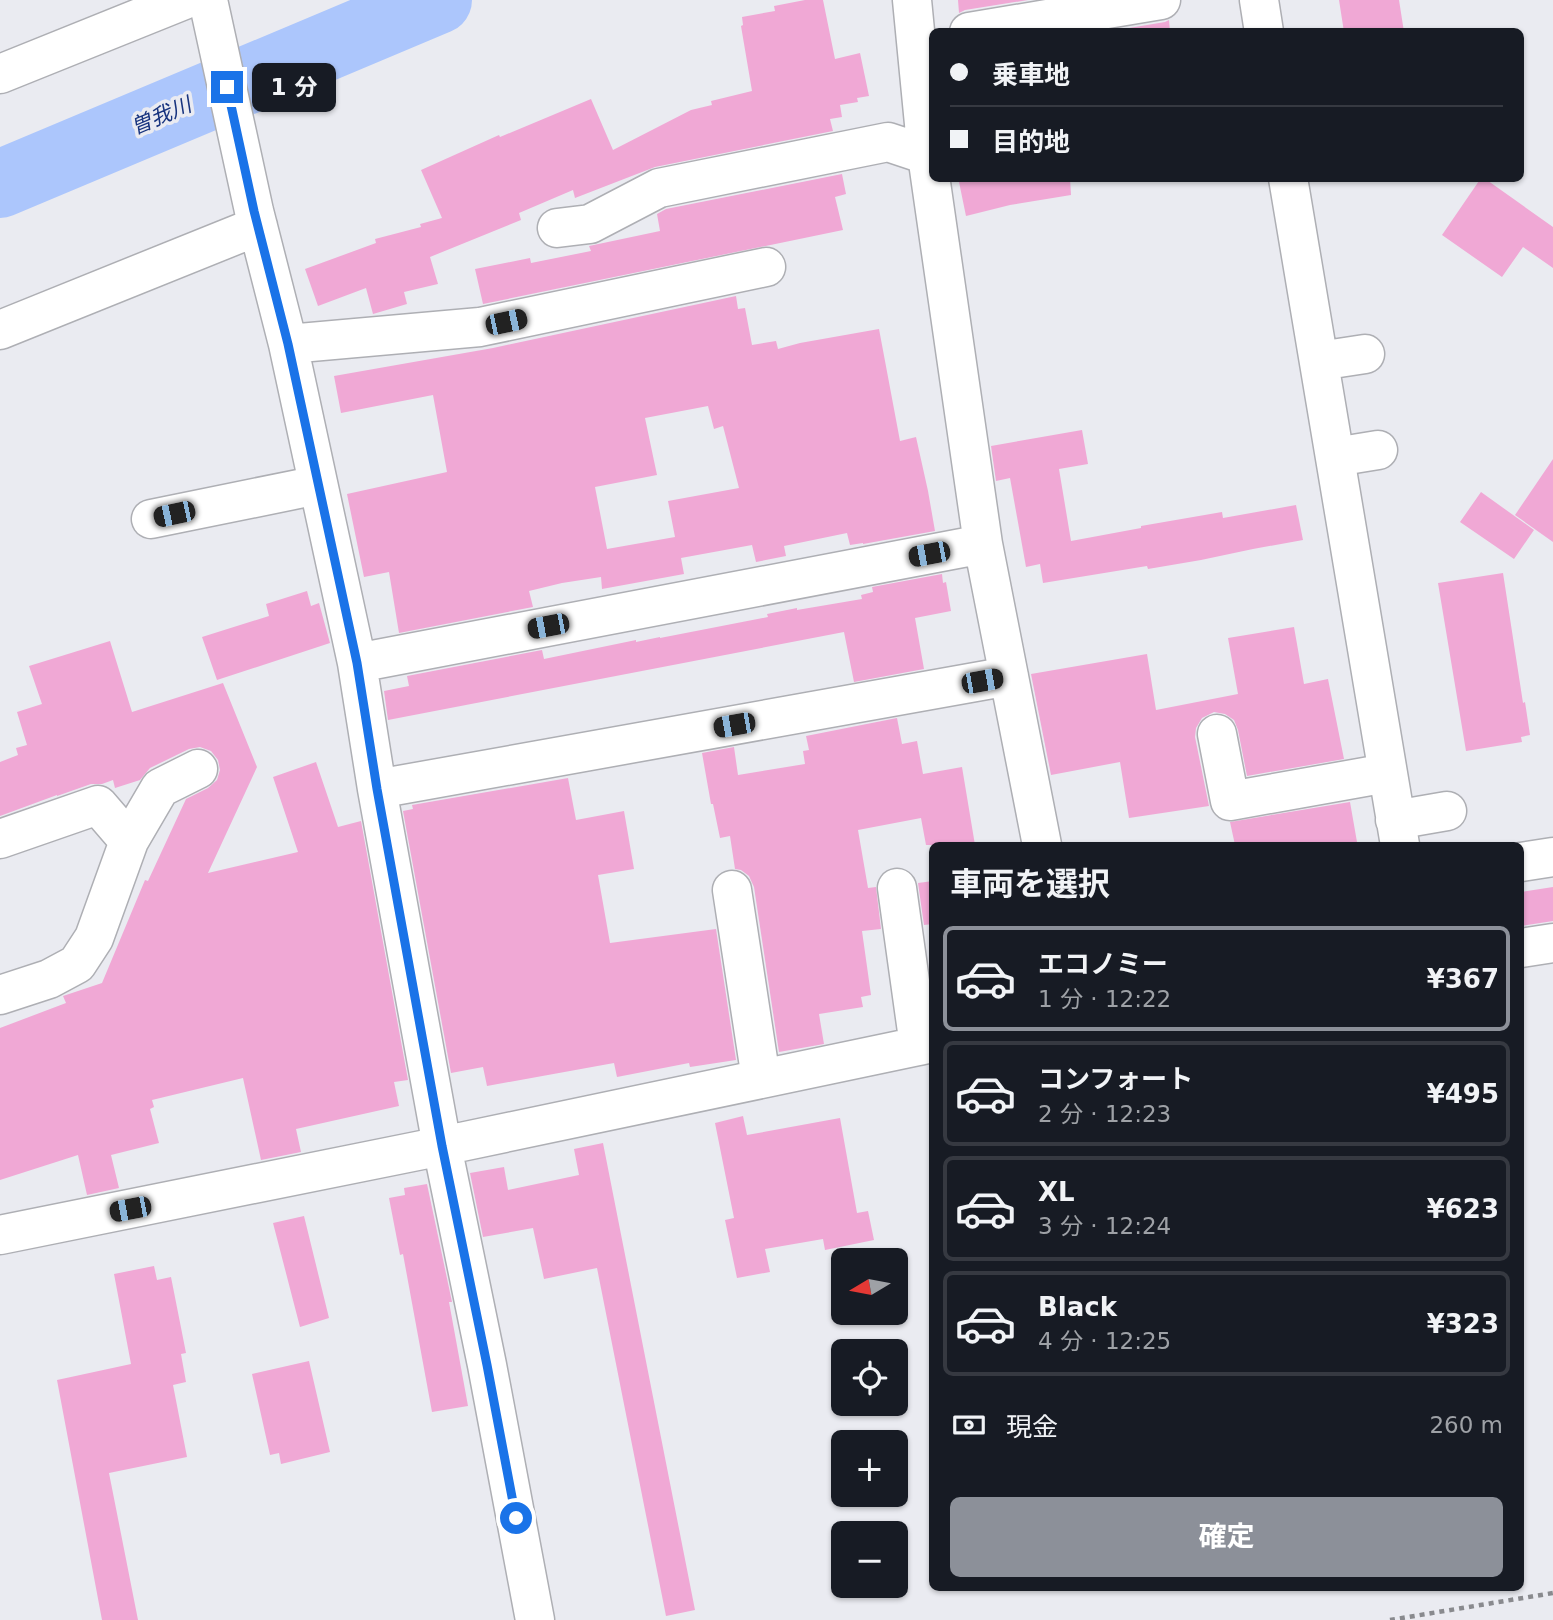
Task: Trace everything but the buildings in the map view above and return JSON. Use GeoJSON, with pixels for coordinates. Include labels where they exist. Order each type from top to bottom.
{"type":"FeatureCollection","features":[{"type":"Feature","properties":{"kind":"street"},"geometry":{"type":"LineString","coordinates":[[912,0],[924,39],[929,136]]}},
{"type":"Feature","properties":{"kind":"street"},"geometry":{"type":"LineString","coordinates":[[993,28],[1161,0]]}},
{"type":"Feature","properties":{"kind":"street"},"geometry":{"type":"LineString","coordinates":[[1259,0],[1263,28]]}},
{"type":"Feature","properties":{"kind":"street"},"geometry":{"type":"LineString","coordinates":[[0,74],[201,4],[288,344],[357,663],[377,789],[442,1146],[535,1620]]}},
{"type":"Feature","properties":{"kind":"street"},"geometry":{"type":"LineString","coordinates":[[556,228],[590,224],[659,188],[888,142],[929,155]]}},
{"type":"Feature","properties":{"kind":"street"},"geometry":{"type":"LineString","coordinates":[[934,182],[983,544],[1041,842]]}},
{"type":"Feature","properties":{"kind":"street"},"geometry":{"type":"LineString","coordinates":[[1289,182],[1398,832],[1447,811]]}},
{"type":"Feature","properties":{"kind":"street"},"geometry":{"type":"LineString","coordinates":[[0,330],[256,218]]}},
{"type":"Feature","properties":{"kind":"street"},"geometry":{"type":"LineString","coordinates":[[288,344],[480,327],[766,267]]}},
{"type":"Feature","properties":{"kind":"street"},"geometry":{"type":"LineString","coordinates":[[1318,361],[1364,354]]}},
{"type":"Feature","properties":{"kind":"street"},"geometry":{"type":"LineString","coordinates":[[1335,457],[1378,450]]}},
{"type":"Feature","properties":{"kind":"street"},"geometry":{"type":"LineString","coordinates":[[150,519],[318,485]]}},
{"type":"Feature","properties":{"kind":"street"},"geometry":{"type":"LineString","coordinates":[[357,663],[983,544]]}},
{"type":"Feature","properties":{"kind":"street"},"geometry":{"type":"LineString","coordinates":[[377,789],[1009,676]]}},
{"type":"Feature","properties":{"kind":"street"},"geometry":{"type":"LineString","coordinates":[[1217,734],[1230,801],[1387,773]]}},
{"type":"Feature","properties":{"kind":"street"},"geometry":{"type":"LineString","coordinates":[[1,992],[49,979],[77,964],[94,938],[129,841],[160,788],[198,769]]}},
{"type":"Feature","properties":{"kind":"street"},"geometry":{"type":"LineString","coordinates":[[0,839],[98,805],[129,841]]}},
{"type":"Feature","properties":{"kind":"street"},"geometry":{"type":"LineString","coordinates":[[1524,862],[1553,857]]}},
{"type":"Feature","properties":{"kind":"street"},"geometry":{"type":"LineString","coordinates":[[0,1235],[926,1045],[897,888]]}},
{"type":"Feature","properties":{"kind":"street"},"geometry":{"type":"LineString","coordinates":[[732,890],[761,1079]]}},
{"type":"Feature","properties":{"kind":"street"},"geometry":{"type":"LineString","coordinates":[[1524,948],[1553,943]]}},
{"type":"Feature","properties":{"kind":"path"},"geometry":{"type":"LineString","coordinates":[[1390,1620],[1553,1593]]}},
{"type":"Feature","properties":{"kind":"waterway","name":"曽我川"},"geometry":{"type":"LineString","coordinates":[[0,184],[438,0]]}},
{"type":"Feature","properties":{"kind":"route"},"geometry":{"type":"LineString","coordinates":[[227,87],[254,211],[288,344],[357,663],[377,789],[442,1146],[516,1518]]}}]}
